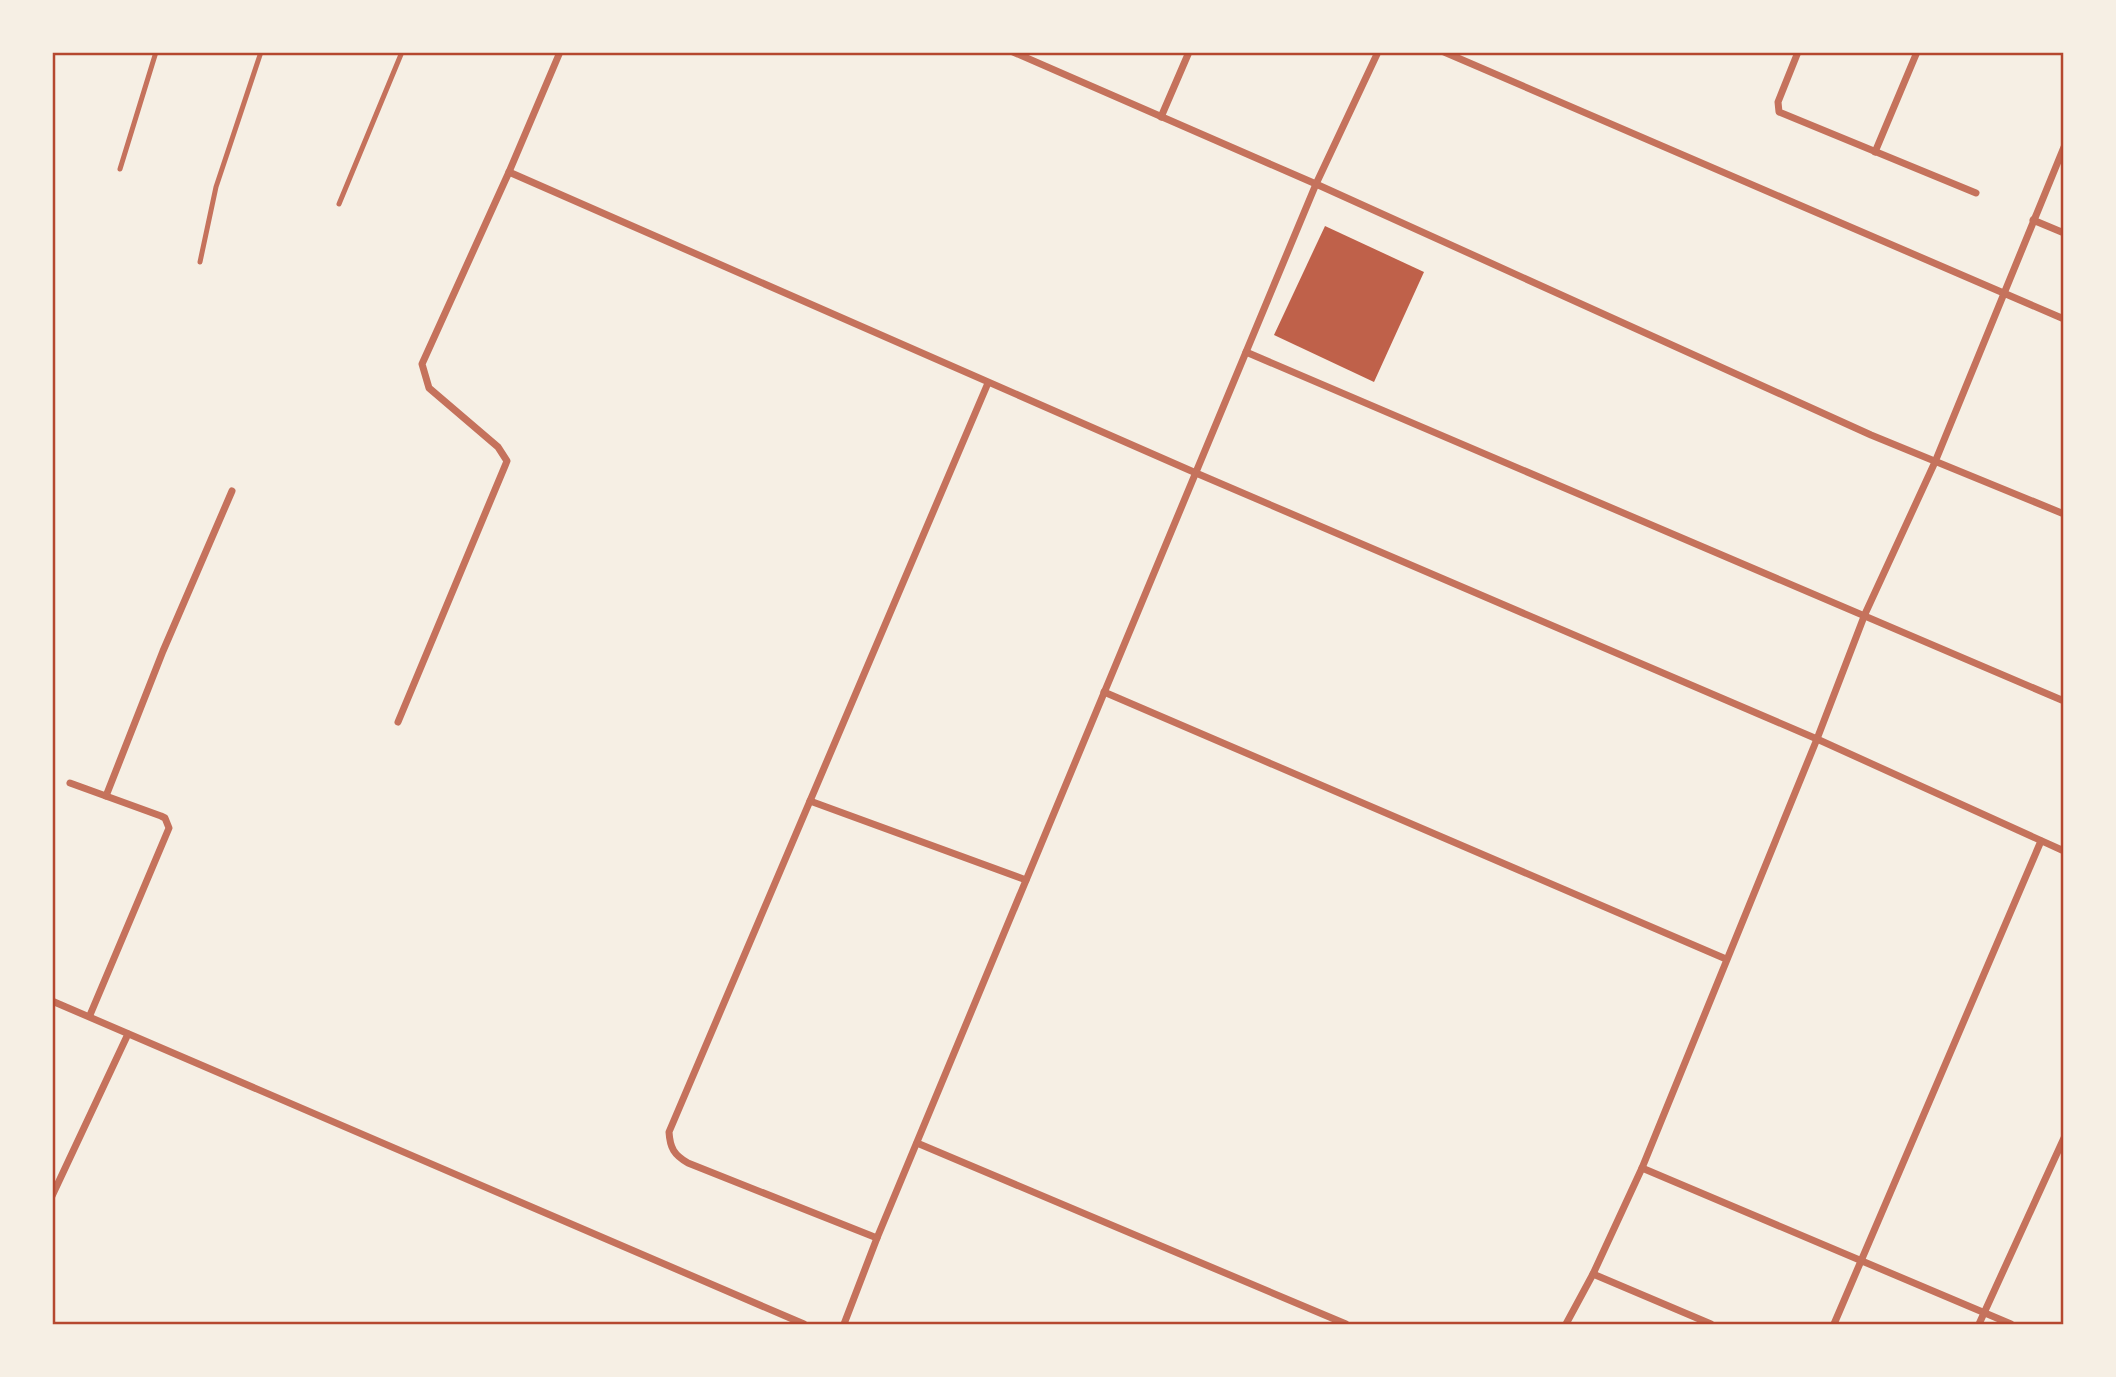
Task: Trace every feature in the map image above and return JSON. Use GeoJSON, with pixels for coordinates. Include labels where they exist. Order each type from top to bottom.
{"type":"FeatureCollection","features":[{"type":"Feature","properties":{"kind":"street"},"geometry":{"type":"LineString","coordinates":[[398,722],[507,461],[498,447],[429,388],[422,364],[560,52]]}},
{"type":"Feature","properties":{"kind":"street"},"geometry":{"type":"LineString","coordinates":[[1013,52],[1316,184],[1935,462],[2063,514]]}},
{"type":"Feature","properties":{"kind":"street"},"geometry":{"type":"LineString","coordinates":[[1161,117],[1189,52]]}},
{"type":"Feature","properties":{"kind":"street"},"geometry":{"type":"LineString","coordinates":[[844,1325],[877,1238],[1316,184],[1378,52]]}},
{"type":"Feature","properties":{"kind":"street"},"geometry":{"type":"LineString","coordinates":[[1444,52],[2063,319]]}},
{"type":"Feature","properties":{"kind":"street"},"geometry":{"type":"LineString","coordinates":[[1798,52],[1778,102],[1779,112],[1976,193]]}},
{"type":"Feature","properties":{"kind":"street"},"geometry":{"type":"LineString","coordinates":[[1875,152],[1917,52]]}},
{"type":"Feature","properties":{"kind":"street"},"geometry":{"type":"LineString","coordinates":[[1566,1325],[1642,1168],[1817,739],[1865,614],[1935,462],[2063,147]]}},
{"type":"Feature","properties":{"kind":"street"},"geometry":{"type":"LineString","coordinates":[[509,172],[988,383],[1817,739],[2063,851]]}},
{"type":"Feature","properties":{"kind":"street"},"geometry":{"type":"LineString","coordinates":[[2033,220],[2063,233]]}},
{"type":"Feature","properties":{"kind":"street"},"geometry":{"type":"LineString","coordinates":[[1246,352],[1865,614],[2063,701]]}},
{"type":"Feature","properties":{"kind":"street"},"geometry":{"type":"LineString","coordinates":[[877,1238],[688,1163],[678,1157],[670,1146],[669,1132],[988,383]]}},
{"type":"Feature","properties":{"kind":"street"},"geometry":{"type":"LineString","coordinates":[[106,796],[163,652],[232,492]]}},
{"type":"Feature","properties":{"kind":"street"},"geometry":{"type":"LineString","coordinates":[[1104,692],[1726,959]]}},
{"type":"Feature","properties":{"kind":"street"},"geometry":{"type":"LineString","coordinates":[[70,783],[165,818],[169,828],[90,1015]]}},
{"type":"Feature","properties":{"kind":"street"},"geometry":{"type":"LineString","coordinates":[[810,801],[1026,880]]}},
{"type":"Feature","properties":{"kind":"street"},"geometry":{"type":"LineString","coordinates":[[1834,1325],[2041,841]]}},
{"type":"Feature","properties":{"kind":"street"},"geometry":{"type":"LineString","coordinates":[[52,1001],[90,1015],[128,1034],[804,1325]]}},
{"type":"Feature","properties":{"kind":"street"},"geometry":{"type":"LineString","coordinates":[[52,1196],[128,1034]]}},
{"type":"Feature","properties":{"kind":"street"},"geometry":{"type":"LineString","coordinates":[[1979,1325],[2063,1138]]}},
{"type":"Feature","properties":{"kind":"street"},"geometry":{"type":"LineString","coordinates":[[917,1143],[1346,1325]]}},
{"type":"Feature","properties":{"kind":"street"},"geometry":{"type":"LineString","coordinates":[[1642,1168],[2011,1325]]}},
{"type":"Feature","properties":{"kind":"street"},"geometry":{"type":"LineString","coordinates":[[1593,1274],[1712,1325]]}},
{"type":"Feature","properties":{"kind":"lane"},"geometry":{"type":"LineString","coordinates":[[120,169],[156,52]]}},
{"type":"Feature","properties":{"kind":"lane"},"geometry":{"type":"LineString","coordinates":[[200,262],[216,187],[261,52]]}},
{"type":"Feature","properties":{"kind":"lane"},"geometry":{"type":"LineString","coordinates":[[339,204],[402,52]]}},
{"type":"Feature","properties":{"kind":"building"},"geometry":{"type":"Polygon","coordinates":[[[1325,226],[1424,272],[1374,382],[1274,335],[1325,226]]]}}]}
